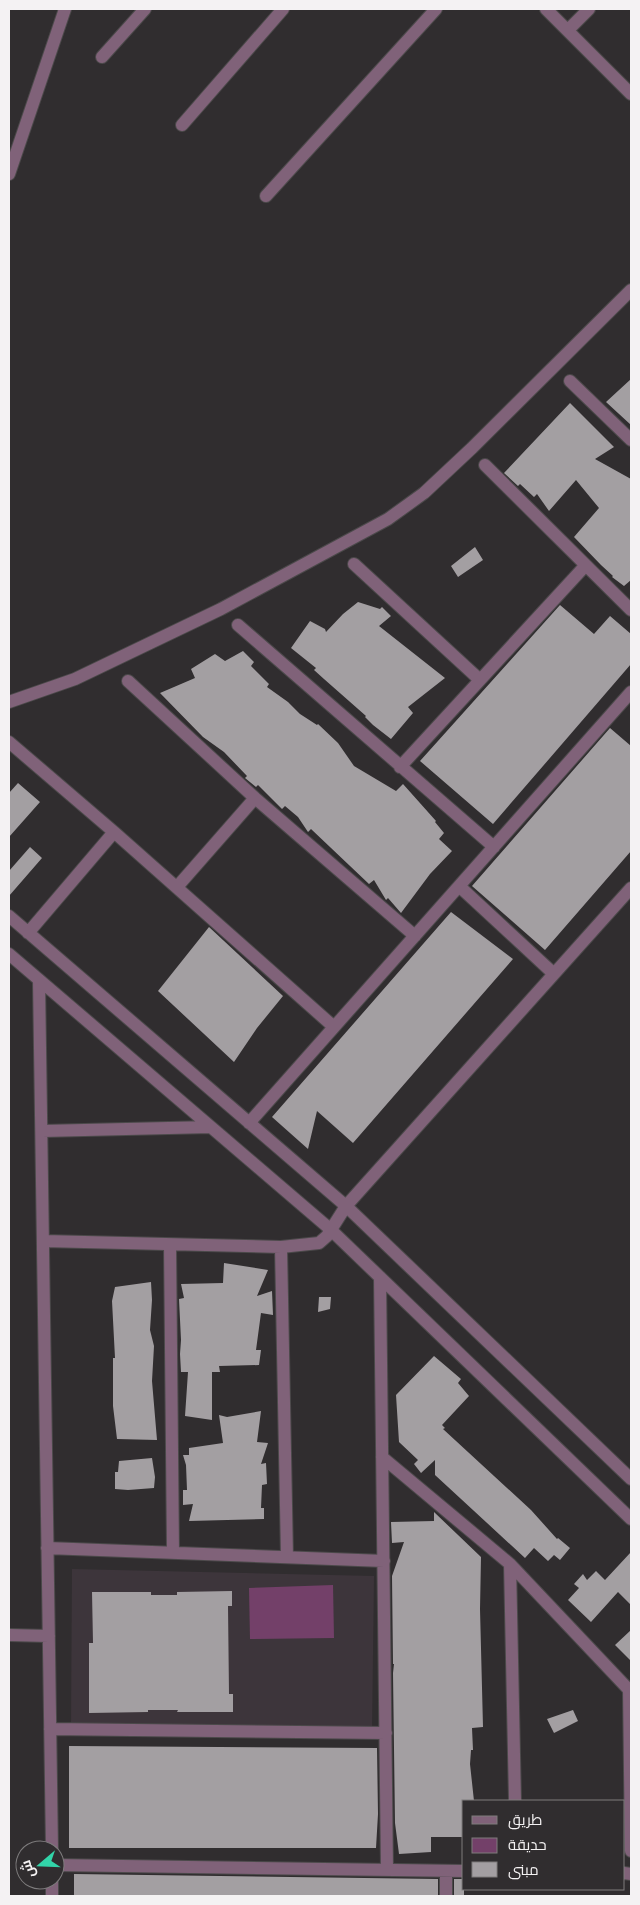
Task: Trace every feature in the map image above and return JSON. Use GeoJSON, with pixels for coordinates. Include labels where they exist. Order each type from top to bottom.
{"type":"FeatureCollection","features":[{"type":"Feature","properties":{"kind":"street"},"geometry":{"type":"LineString","coordinates":[[9,174],[65,9]]}},
{"type":"Feature","properties":{"kind":"street"},"geometry":{"type":"LineString","coordinates":[[102,57],[145,9]]}},
{"type":"Feature","properties":{"kind":"street"},"geometry":{"type":"LineString","coordinates":[[182,124],[283,9]]}},
{"type":"Feature","properties":{"kind":"street"},"geometry":{"type":"LineString","coordinates":[[266,196],[436,9]]}},
{"type":"Feature","properties":{"kind":"street"},"geometry":{"type":"LineString","coordinates":[[546,9],[631,94]]}},
{"type":"Feature","properties":{"kind":"street"},"geometry":{"type":"LineString","coordinates":[[568,30],[589,9]]}},
{"type":"Feature","properties":{"kind":"street"},"geometry":{"type":"LineString","coordinates":[[9,702],[91,672],[220,609],[388,519],[429,489],[631,290]]}},
{"type":"Feature","properties":{"kind":"street"},"geometry":{"type":"LineString","coordinates":[[570,381],[631,440]]}},
{"type":"Feature","properties":{"kind":"street"},"geometry":{"type":"LineString","coordinates":[[485,465],[631,610]]}},
{"type":"Feature","properties":{"kind":"street"},"geometry":{"type":"LineString","coordinates":[[354,564],[480,680]]}},
{"type":"Feature","properties":{"kind":"street"},"geometry":{"type":"LineString","coordinates":[[400,767],[585,566]]}},
{"type":"Feature","properties":{"kind":"street"},"geometry":{"type":"LineString","coordinates":[[238,625],[494,847]]}},
{"type":"Feature","properties":{"kind":"street"},"geometry":{"type":"LineString","coordinates":[[128,681],[255,798],[415,936]]}},
{"type":"Feature","properties":{"kind":"street"},"geometry":{"type":"LineString","coordinates":[[249,1123],[631,692]]}},
{"type":"Feature","properties":{"kind":"street"},"geometry":{"type":"LineString","coordinates":[[9,742],[177,887],[334,1027]]}},
{"type":"Feature","properties":{"kind":"street"},"geometry":{"type":"LineString","coordinates":[[177,887],[255,798]]}},
{"type":"Feature","properties":{"kind":"street"},"geometry":{"type":"LineString","coordinates":[[28,933],[114,832]]}},
{"type":"Feature","properties":{"kind":"street"},"geometry":{"type":"LineString","coordinates":[[460,886],[554,974]]}},
{"type":"Feature","properties":{"kind":"street"},"geometry":{"type":"LineString","coordinates":[[44,1241],[281,1247],[314,1245],[322,1240],[346,1206],[631,888]]}},
{"type":"Feature","properties":{"kind":"street"},"geometry":{"type":"LineString","coordinates":[[9,916],[346,1206],[631,1478]]}},
{"type":"Feature","properties":{"kind":"street"},"geometry":{"type":"LineString","coordinates":[[9,954],[330,1229],[631,1519]]}},
{"type":"Feature","properties":{"kind":"street"},"geometry":{"type":"LineString","coordinates":[[39,981],[52,1840]]}},
{"type":"Feature","properties":{"kind":"street"},"geometry":{"type":"LineString","coordinates":[[42,1131],[211,1127]]}},
{"type":"Feature","properties":{"kind":"street"},"geometry":{"type":"LineString","coordinates":[[170,1245],[173,1553]]}},
{"type":"Feature","properties":{"kind":"street"},"geometry":{"type":"LineString","coordinates":[[281,1247],[287,1557]]}},
{"type":"Feature","properties":{"kind":"street"},"geometry":{"type":"LineString","coordinates":[[380,1278],[387,1870]]}},
{"type":"Feature","properties":{"kind":"street"},"geometry":{"type":"LineString","coordinates":[[382,1457],[510,1564],[630,1691],[631,1851]]}},
{"type":"Feature","properties":{"kind":"street"},"geometry":{"type":"LineString","coordinates":[[47,1548],[384,1561]]}},
{"type":"Feature","properties":{"kind":"street"},"geometry":{"type":"LineString","coordinates":[[510,1564],[515,1800]]}},
{"type":"Feature","properties":{"kind":"street"},"geometry":{"type":"LineString","coordinates":[[9,1635],[49,1636]]}},
{"type":"Feature","properties":{"kind":"street"},"geometry":{"type":"LineString","coordinates":[[50,1729],[386,1733]]}},
{"type":"Feature","properties":{"kind":"street"},"geometry":{"type":"LineString","coordinates":[[65,1865],[462,1871]]}},
{"type":"Feature","properties":{"kind":"street"},"geometry":{"type":"LineString","coordinates":[[446,1871],[446,1896]]}},
{"type":"Feature","properties":{"kind":"shaded area"},"geometry":{"type":"Polygon","coordinates":[[[72,1569],[374,1576],[372,1730],[71,1725],[72,1569]]]}},
{"type":"Feature","properties":{"kind":"green space"},"geometry":{"type":"Polygon","coordinates":[[[333,1585],[334,1638],[250,1639],[249,1588],[333,1585]]]}},
{"type":"Feature","properties":{"kind":"building"},"geometry":{"type":"Polygon","coordinates":[[[631,379],[631,425],[606,402],[631,379]]]}},
{"type":"Feature","properties":{"kind":"building"},"geometry":{"type":"Polygon","coordinates":[[[570,403],[614,447],[595,459],[631,479],[631,580],[624,586],[612,577],[574,537],[599,508],[576,480],[549,511],[537,494],[534,497],[504,473],[570,403]]]}},
{"type":"Feature","properties":{"kind":"building"},"geometry":{"type":"Polygon","coordinates":[[[475,547],[483,560],[458,577],[451,566],[475,547]]]}},
{"type":"Feature","properties":{"kind":"building"},"geometry":{"type":"Polygon","coordinates":[[[358,602],[380,609],[382,607],[391,616],[379,626],[445,678],[408,707],[413,713],[391,739],[373,725],[366,716],[314,670],[316,668],[291,648],[310,621],[325,629],[326,632],[343,614],[358,602]]]}},
{"type":"Feature","properties":{"kind":"building"},"geometry":{"type":"Polygon","coordinates":[[[560,605],[594,634],[610,616],[631,634],[631,664],[493,824],[420,761],[560,605]]]}},
{"type":"Feature","properties":{"kind":"building"},"geometry":{"type":"Polygon","coordinates":[[[243,651],[254,662],[251,666],[269,684],[267,687],[288,702],[300,714],[318,724],[338,743],[354,766],[396,791],[403,784],[436,821],[444,833],[439,839],[452,851],[430,874],[401,913],[388,898],[386,900],[374,880],[369,884],[311,829],[308,832],[298,817],[285,806],[282,809],[258,785],[256,787],[245,778],[247,776],[224,752],[203,737],[160,693],[195,678],[191,669],[215,654],[225,661],[243,651]]]}},
{"type":"Feature","properties":{"kind":"building"},"geometry":{"type":"Polygon","coordinates":[[[610,728],[631,746],[631,851],[545,950],[472,886],[610,728]]]}},
{"type":"Feature","properties":{"kind":"building"},"geometry":{"type":"Polygon","coordinates":[[[18,783],[40,802],[9,837],[9,793],[18,783]]]}},
{"type":"Feature","properties":{"kind":"building"},"geometry":{"type":"Polygon","coordinates":[[[30,847],[42,858],[9,896],[9,871],[30,847]]]}},
{"type":"Feature","properties":{"kind":"building"},"geometry":{"type":"Polygon","coordinates":[[[451,912],[513,959],[353,1143],[317,1111],[308,1149],[272,1117],[451,912]]]}},
{"type":"Feature","properties":{"kind":"building"},"geometry":{"type":"Polygon","coordinates":[[[209,927],[283,996],[257,1028],[234,1062],[158,991],[209,927]]]}},
{"type":"Feature","properties":{"kind":"building"},"geometry":{"type":"Polygon","coordinates":[[[224,1263],[268,1270],[257,1296],[272,1291],[273,1315],[261,1313],[256,1350],[261,1350],[259,1365],[219,1366],[220,1372],[212,1372],[212,1420],[185,1416],[188,1372],[181,1372],[179,1299],[184,1298],[181,1284],[223,1283],[224,1263]]]}},
{"type":"Feature","properties":{"kind":"building"},"geometry":{"type":"Polygon","coordinates":[[[151,1282],[150,1330],[154,1346],[152,1381],[157,1440],[117,1439],[113,1406],[113,1358],[115,1358],[112,1301],[115,1287],[151,1282]]]}},
{"type":"Feature","properties":{"kind":"building"},"geometry":{"type":"Polygon","coordinates":[[[319,1297],[331,1297],[330,1309],[318,1312],[319,1297]]]}},
{"type":"Feature","properties":{"kind":"building"},"geometry":{"type":"Polygon","coordinates":[[[434,1356],[461,1379],[458,1383],[469,1396],[442,1425],[445,1428],[443,1429],[531,1510],[557,1539],[570,1548],[560,1560],[554,1555],[548,1561],[534,1548],[525,1558],[435,1475],[435,1460],[421,1473],[414,1464],[418,1460],[399,1442],[396,1395],[434,1356]]]}},
{"type":"Feature","properties":{"kind":"building"},"geometry":{"type":"Polygon","coordinates":[[[261,1411],[257,1442],[268,1443],[261,1464],[266,1463],[267,1484],[262,1485],[261,1508],[264,1508],[264,1519],[189,1521],[193,1504],[183,1505],[183,1490],[187,1490],[186,1465],[183,1455],[189,1455],[189,1448],[223,1443],[219,1415],[227,1417],[261,1411]]]}},
{"type":"Feature","properties":{"kind":"building"},"geometry":{"type":"Polygon","coordinates":[[[152,1458],[155,1477],[154,1488],[115,1489],[115,1472],[118,1472],[119,1461],[152,1458]]]}},
{"type":"Feature","properties":{"kind":"building"},"geometry":{"type":"Polygon","coordinates":[[[434,1512],[481,1557],[480,1609],[483,1727],[472,1728],[473,1750],[471,1750],[470,1764],[474,1800],[462,1800],[462,1837],[431,1837],[431,1852],[399,1854],[395,1823],[392,1576],[404,1542],[392,1543],[391,1522],[434,1521],[434,1512]]]}},
{"type":"Feature","properties":{"kind":"building"},"geometry":{"type":"Polygon","coordinates":[[[631,1552],[631,1605],[618,1592],[591,1622],[568,1600],[579,1588],[574,1584],[583,1574],[587,1580],[596,1571],[605,1580],[631,1552]]]}},
{"type":"Feature","properties":{"kind":"building"},"geometry":{"type":"Polygon","coordinates":[[[232,1591],[232,1606],[228,1606],[229,1694],[233,1694],[233,1712],[148,1710],[148,1712],[89,1713],[89,1643],[93,1643],[92,1592],[151,1592],[151,1595],[177,1595],[177,1592],[232,1591]]]}},
{"type":"Feature","properties":{"kind":"building"},"geometry":{"type":"Polygon","coordinates":[[[631,1630],[631,1661],[615,1645],[631,1630]]]}},
{"type":"Feature","properties":{"kind":"building"},"geometry":{"type":"Polygon","coordinates":[[[573,1710],[578,1721],[554,1733],[547,1719],[573,1710]]]}},
{"type":"Feature","properties":{"kind":"building"},"geometry":{"type":"Polygon","coordinates":[[[69,1746],[377,1748],[378,1814],[376,1848],[69,1848],[69,1746]]]}},
{"type":"Feature","properties":{"kind":"building"},"geometry":{"type":"Polygon","coordinates":[[[74,1874],[438,1879],[438,1896],[74,1896],[74,1874]]]}},
{"type":"Feature","properties":{"kind":"building"},"geometry":{"type":"Polygon","coordinates":[[[454,1879],[462,1879],[464,1896],[454,1896],[454,1879]]]}}]}
